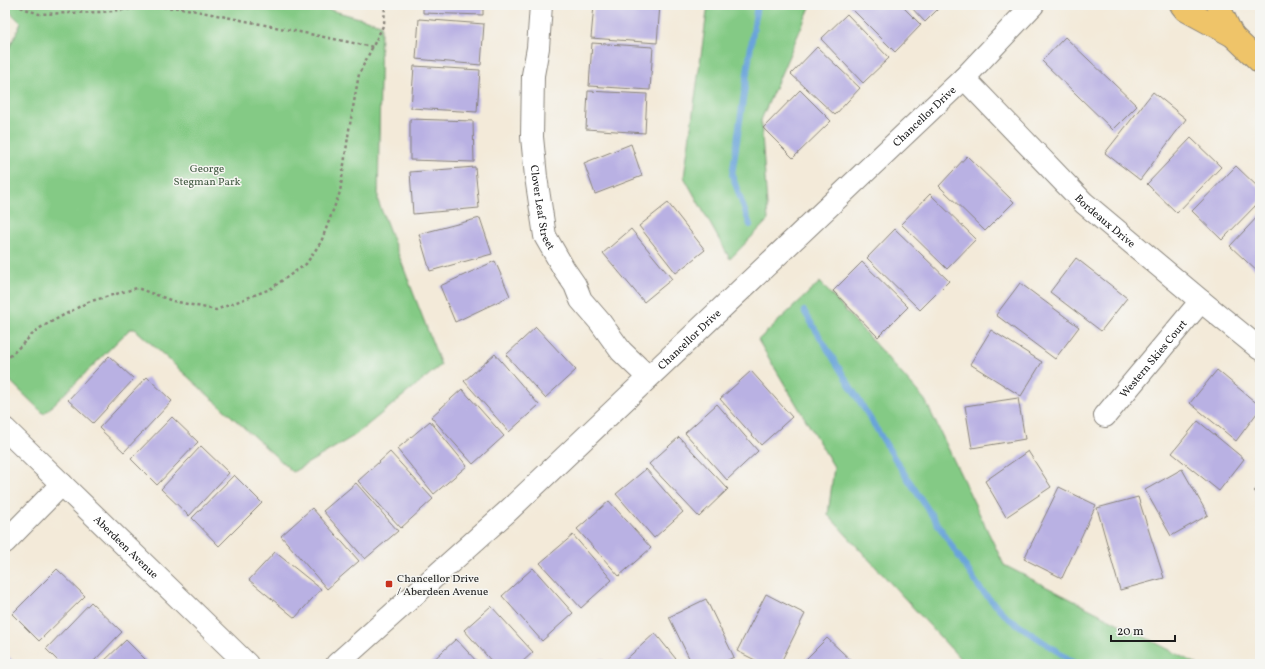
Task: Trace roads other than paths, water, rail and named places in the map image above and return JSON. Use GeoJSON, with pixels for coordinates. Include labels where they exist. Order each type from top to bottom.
{"type":"FeatureCollection","features":[{"type":"Feature","properties":{"kind":"main road"},"geometry":{"type":"LineString","coordinates":[[1180,5],[1185,10],[1233,36],[1260,62]]}},
{"type":"Feature","properties":{"kind":"main road"},"geometry":{"type":"LineString","coordinates":[[1218,5],[1233,36]]}},
{"type":"Feature","properties":{"kind":"street","name":"Clover Leaf Street"},"geometry":{"type":"LineString","coordinates":[[541,5],[538,48],[533,75],[532,137],[536,177],[545,236],[575,285],[581,300],[600,322],[621,351],[648,378]]}},
{"type":"Feature","properties":{"kind":"street","name":"Chancellor Drive"},"geometry":{"type":"LineString","coordinates":[[337,664],[508,511],[964,78],[1033,5]]}},
{"type":"Feature","properties":{"kind":"street","name":"Bordeaux Drive"},"geometry":{"type":"LineString","coordinates":[[964,78],[1084,203],[1260,349]]}},
{"type":"Feature","properties":{"kind":"street","name":"Western Skies Court"},"geometry":{"type":"LineString","coordinates":[[1105,416],[1201,301]]}},
{"type":"Feature","properties":{"kind":"street","name":"Aberdeen Avenue"},"geometry":{"type":"LineString","coordinates":[[5,429],[247,664]]}},
{"type":"Feature","properties":{"kind":"street"},"geometry":{"type":"LineString","coordinates":[[5,542],[62,484]]}},
{"type":"Feature","properties":{"kind":"waterway"},"geometry":{"type":"LineString","coordinates":[[750,225],[732,175],[757,5]]}},
{"type":"Feature","properties":{"kind":"waterway"},"geometry":{"type":"LineString","coordinates":[[804,311],[900,467],[981,590],[1008,618],[1076,664]]}},
{"type":"Feature","properties":{"kind":"place","name":"Chancellor Drive / Aberdeen Avenue"},"geometry":{"type":"Point","coordinates":[389,584]}},
{"type":"Feature","properties":{"kind":"park label","name":"George Stegman Park"},"geometry":{"type":"Point","coordinates":[207,174]}}]}
